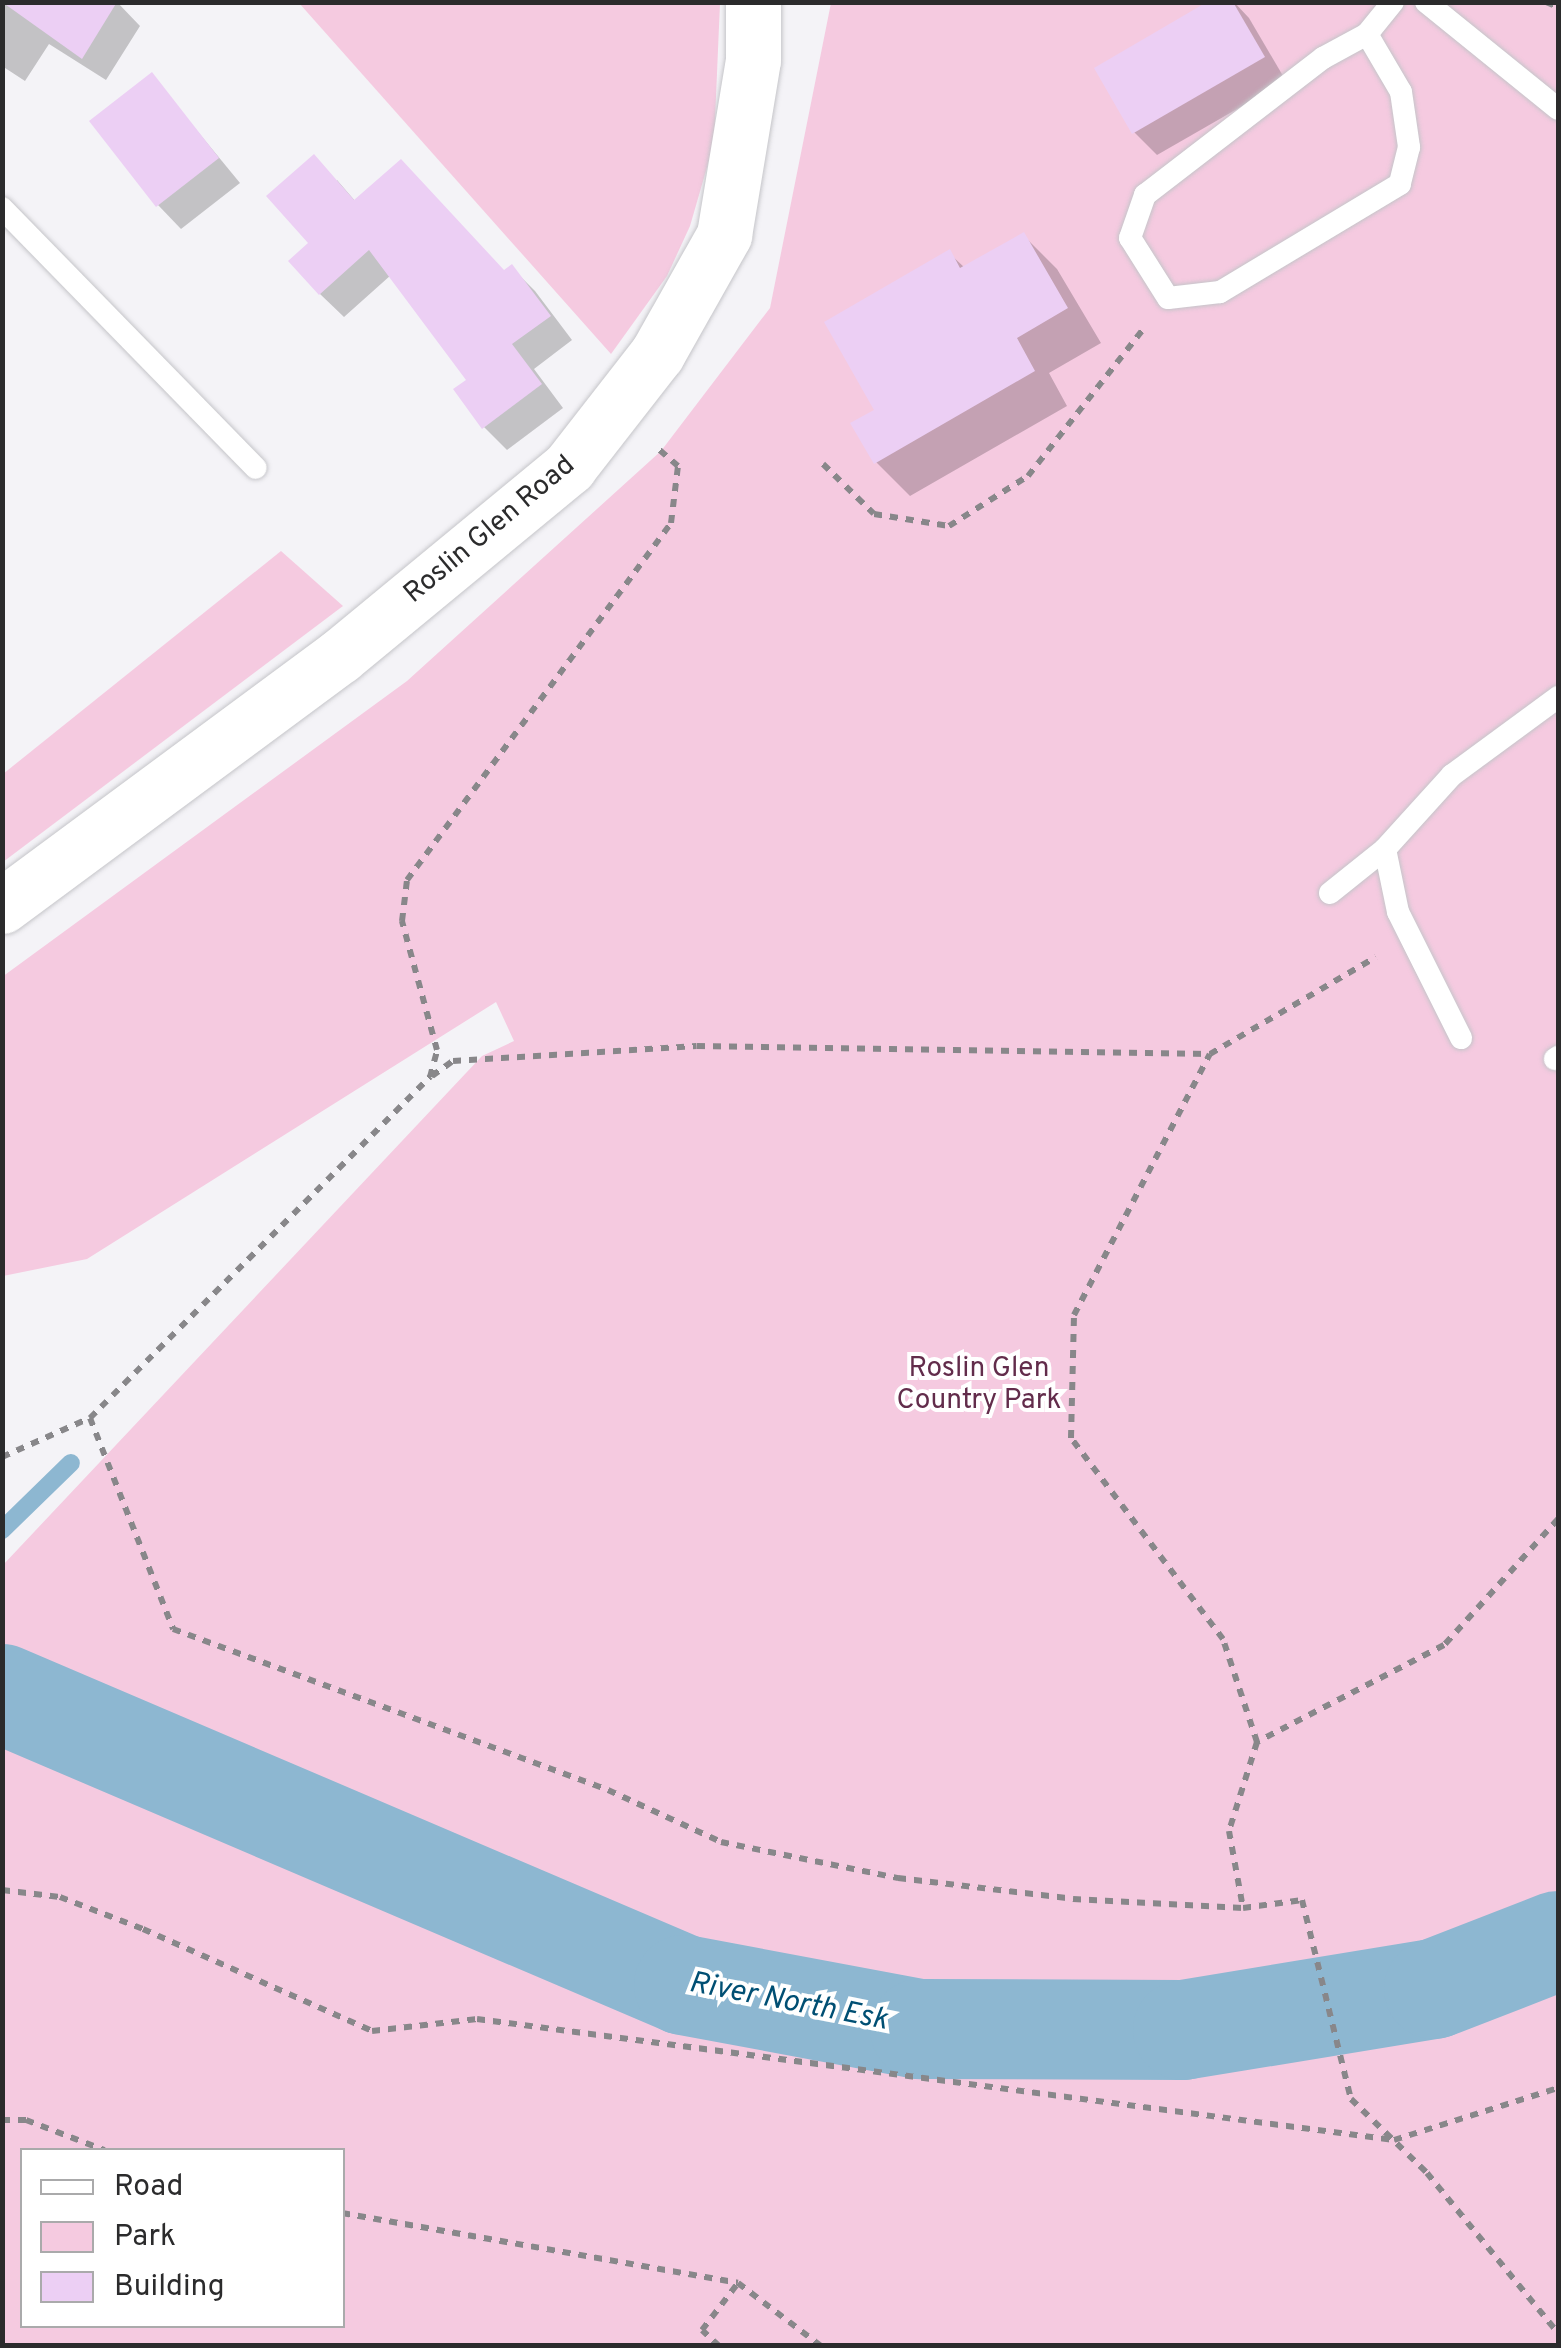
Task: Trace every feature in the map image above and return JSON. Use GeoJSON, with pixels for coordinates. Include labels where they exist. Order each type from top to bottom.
{"type":"FeatureCollection","features":[{"type":"Feature","properties":{"kind":"main road","name":"Roslin Glen Road"},"geometry":{"type":"LineString","coordinates":[[2,906],[340,656],[570,467],[658,354],[724,235],[753,60],[753,2]]}},
{"type":"Feature","properties":{"kind":"lane"},"geometry":{"type":"LineString","coordinates":[[1367,34],[1401,92],[1409,147],[1400,184],[1220,292],[1168,298],[1130,238],[1146,196],[1323,58],[1367,34],[1393,2]]}},
{"type":"Feature","properties":{"kind":"lane"},"geometry":{"type":"LineString","coordinates":[[1426,2],[1558,109]]}},
{"type":"Feature","properties":{"kind":"lane"},"geometry":{"type":"LineString","coordinates":[[2,208],[256,468]]}},
{"type":"Feature","properties":{"kind":"lane"},"geometry":{"type":"LineString","coordinates":[[1330,893],[1385,849],[1452,775],[1558,697]]}},
{"type":"Feature","properties":{"kind":"lane"},"geometry":{"type":"LineString","coordinates":[[1385,849],[1398,912],[1461,1038]]}},
{"type":"Feature","properties":{"kind":"path"},"geometry":{"type":"LineString","coordinates":[[1546,2],[1558,7]]}},
{"type":"Feature","properties":{"kind":"path"},"geometry":{"type":"LineString","coordinates":[[823,464],[874,514],[949,526],[1028,476],[1168,298]]}},
{"type":"Feature","properties":{"kind":"path"},"geometry":{"type":"LineString","coordinates":[[430,1077],[437,1050],[402,921],[407,880],[671,523],[678,466],[614,410]]}},
{"type":"Feature","properties":{"kind":"path"},"geometry":{"type":"LineString","coordinates":[[2,1456],[90,1418],[430,1077],[453,1061],[697,1046],[1210,1054],[1412,936]]}},
{"type":"Feature","properties":{"kind":"path"},"geometry":{"type":"LineString","coordinates":[[1210,1054],[1074,1315],[1071,1438],[1223,1639],[1257,1742],[1229,1831],[1242,1908]]}},
{"type":"Feature","properties":{"kind":"path"},"geometry":{"type":"LineString","coordinates":[[90,1418],[173,1628],[608,1790],[721,1842],[917,1880],[1073,1899],[1242,1908],[1302,1900],[1351,2099],[1428,2173],[1558,2333]]}},
{"type":"Feature","properties":{"kind":"path"},"geometry":{"type":"LineString","coordinates":[[1257,1742],[1444,1645],[1558,1519]]}},
{"type":"Feature","properties":{"kind":"path"},"geometry":{"type":"LineString","coordinates":[[2,1890],[60,1897],[110,1916],[372,2031],[477,2020],[1394,2140],[1558,2088]]}},
{"type":"Feature","properties":{"kind":"path"},"geometry":{"type":"LineString","coordinates":[[2,2120],[26,2120],[99,2148]]}},
{"type":"Feature","properties":{"kind":"path"},"geometry":{"type":"LineString","coordinates":[[345,2214],[738,2283],[821,2346]]}},
{"type":"Feature","properties":{"kind":"path"},"geometry":{"type":"LineString","coordinates":[[719,2346],[702,2330],[738,2283]]}},
{"type":"Feature","properties":{"kind":"green space"},"geometry":{"type":"Polygon","coordinates":[[[299,3],[720,3],[714,143],[690,226],[667,276],[611,354],[299,3]]]}},
{"type":"Feature","properties":{"kind":"green space","name":"Roslin Glen Country Park"},"geometry":{"type":"Polygon","coordinates":[[[831,3],[1558,3],[1558,2345],[3,2345],[3,1565],[482,1056],[514,1041],[496,1002],[87,1259],[3,1276],[2,977],[407,681],[661,451],[770,308],[831,3]]]}},
{"type":"Feature","properties":{"kind":"green space"},"geometry":{"type":"Polygon","coordinates":[[[281,551],[343,606],[3,862],[3,774],[281,551]]]}},
{"type":"Feature","properties":{"kind":"building"},"geometry":{"type":"Polygon","coordinates":[[[2,2],[117,2],[82,59],[2,2]]]}},
{"type":"Feature","properties":{"kind":"building"},"geometry":{"type":"Polygon","coordinates":[[[1207,2],[1233,2],[1265,57],[1132,134],[1094,68],[1207,2]]]}},
{"type":"Feature","properties":{"kind":"building"},"geometry":{"type":"Polygon","coordinates":[[[152,72],[219,158],[156,207],[89,121],[152,72]]]}},
{"type":"Feature","properties":{"kind":"building"},"geometry":{"type":"Polygon","coordinates":[[[314,154],[354,200],[401,159],[504,270],[512,264],[551,316],[512,344],[542,384],[482,429],[453,389],[466,380],[369,250],[319,295],[288,261],[308,243],[266,196],[314,154]]]}},
{"type":"Feature","properties":{"kind":"building"},"geometry":{"type":"Polygon","coordinates":[[[1024,232],[1068,308],[1017,338],[1035,371],[874,464],[850,423],[874,410],[824,322],[950,249],[960,268],[1024,232]]]}},
{"type":"Feature","properties":{"kind":"waterway"},"geometry":{"type":"LineString","coordinates":[[2,1530],[71,1463]]}},
{"type":"Feature","properties":{"kind":"waterway","name":"River North Esk"},"geometry":{"type":"LineString","coordinates":[[2,1694],[684,1985],[920,2029],[1183,2030],[1434,1989],[1558,1941]]}}]}
